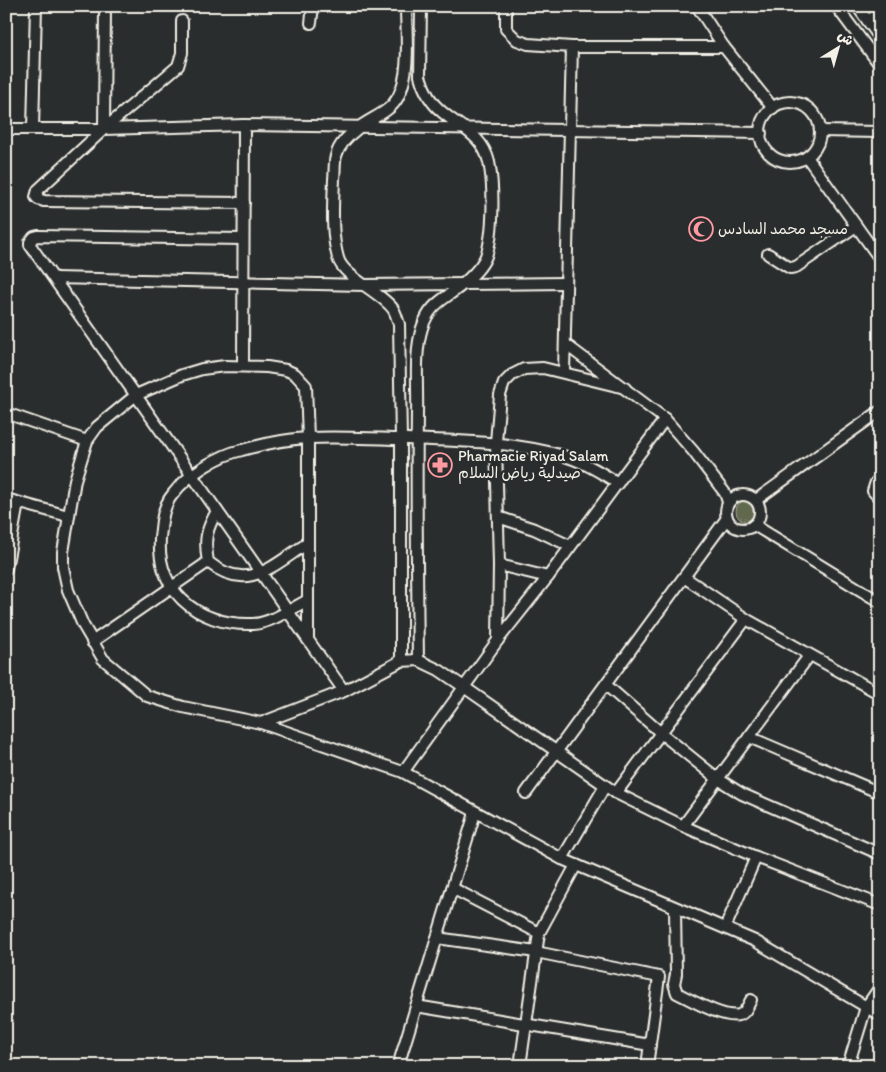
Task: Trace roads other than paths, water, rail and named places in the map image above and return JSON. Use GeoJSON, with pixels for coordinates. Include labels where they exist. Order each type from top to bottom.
{"type":"FeatureCollection","features":[{"type":"Feature","properties":{"kind":"street"},"geometry":{"type":"LineString","coordinates":[[33,129],[36,6]]}},
{"type":"Feature","properties":{"kind":"street"},"geometry":{"type":"LineString","coordinates":[[104,129],[105,6]]}},
{"type":"Feature","properties":{"kind":"street"},"geometry":{"type":"LineString","coordinates":[[311,23],[312,6]]}},
{"type":"Feature","properties":{"kind":"street"},"geometry":{"type":"LineString","coordinates":[[400,661],[401,439],[399,324],[394,310],[385,300],[346,270],[338,260],[334,233],[333,204],[336,156],[346,137],[393,105],[404,84],[406,71],[406,6]]}},
{"type":"Feature","properties":{"kind":"street"},"geometry":{"type":"LineString","coordinates":[[418,660],[417,440],[419,344],[426,318],[438,301],[462,285],[476,271],[486,257],[493,208],[489,162],[478,140],[468,130],[454,122],[441,111],[426,94],[422,84],[420,76],[421,6]]}},
{"type":"Feature","properties":{"kind":"street"},"geometry":{"type":"LineString","coordinates":[[506,6],[506,29],[517,40],[528,44],[572,47],[724,47]]}},
{"type":"Feature","properties":{"kind":"street"},"geometry":{"type":"LineString","coordinates":[[697,6],[724,47],[772,108]]}},
{"type":"Feature","properties":{"kind":"street"},"geometry":{"type":"LineString","coordinates":[[836,6],[880,65]]}},
{"type":"Feature","properties":{"kind":"street"},"geometry":{"type":"LineString","coordinates":[[857,6],[880,38]]}},
{"type":"Feature","properties":{"kind":"street"},"geometry":{"type":"LineString","coordinates":[[868,21],[880,12]]}},
{"type":"Feature","properties":{"kind":"street"},"geometry":{"type":"LineString","coordinates":[[182,21],[182,53],[178,66],[104,129],[38,190],[37,199],[44,201],[244,203]]}},
{"type":"Feature","properties":{"kind":"street"},"geometry":{"type":"LineString","coordinates":[[564,372],[572,47]]}},
{"type":"Feature","properties":{"kind":"street"},"geometry":{"type":"LineString","coordinates":[[790,102],[799,103],[807,107],[814,114],[820,131],[819,141],[814,150],[807,157],[799,161],[790,162],[773,156],[762,142],[760,133],[766,115],[772,108],[790,102]]}},
{"type":"Feature","properties":{"kind":"street"},"geometry":{"type":"LineString","coordinates":[[6,129],[104,129],[244,125],[468,130],[570,129],[760,133]]}},
{"type":"Feature","properties":{"kind":"street"},"geometry":{"type":"LineString","coordinates":[[243,366],[244,125]]}},
{"type":"Feature","properties":{"kind":"street"},"geometry":{"type":"LineString","coordinates":[[820,131],[880,132]]}},
{"type":"Feature","properties":{"kind":"street"},"geometry":{"type":"LineString","coordinates":[[807,157],[880,259]]}},
{"type":"Feature","properties":{"kind":"street"},"geometry":{"type":"LineString","coordinates":[[768,254],[790,268],[796,267],[856,226]]}},
{"type":"Feature","properties":{"kind":"street"},"geometry":{"type":"LineString","coordinates":[[243,239],[34,237],[30,240],[30,245],[344,691]]}},
{"type":"Feature","properties":{"kind":"street"},"geometry":{"type":"LineString","coordinates":[[54,278],[364,285],[566,284]]}},
{"type":"Feature","properties":{"kind":"street"},"geometry":{"type":"LineString","coordinates":[[565,344],[665,419],[693,451],[724,493],[728,502]]}},
{"type":"Feature","properties":{"kind":"street"},"geometry":{"type":"LineString","coordinates":[[308,640],[308,438],[306,386],[301,379],[286,370],[267,367],[210,368],[182,375],[136,395],[97,427],[87,441],[75,480],[63,552],[65,575],[74,609],[103,659],[147,696],[183,707],[261,723],[403,772],[562,859],[755,941],[880,1014]]}},
{"type":"Feature","properties":{"kind":"street"},"geometry":{"type":"LineString","coordinates":[[498,640],[499,564],[496,442],[500,395],[504,383],[512,375],[524,369],[544,368],[625,388]]}},
{"type":"Feature","properties":{"kind":"street"},"geometry":{"type":"LineString","coordinates":[[756,500],[880,411]]}},
{"type":"Feature","properties":{"kind":"street"},"geometry":{"type":"LineString","coordinates":[[6,413],[87,441]]}},
{"type":"Feature","properties":{"kind":"street"},"geometry":{"type":"LineString","coordinates":[[403,772],[498,640],[548,578],[665,419]]}},
{"type":"Feature","properties":{"kind":"street"},"geometry":{"type":"LineString","coordinates":[[308,600],[256,624],[231,624],[217,621],[194,610],[171,588],[165,575],[159,538],[168,501],[184,481],[212,463],[242,450],[308,438],[496,442],[562,455],[598,471],[618,483]]}},
{"type":"Feature","properties":{"kind":"street"},"geometry":{"type":"LineString","coordinates":[[880,479],[876,482],[874,491],[880,498]]}},
{"type":"Feature","properties":{"kind":"street"},"geometry":{"type":"LineString","coordinates":[[745,494],[756,500],[760,516],[754,525],[744,529],[739,528],[734,526],[727,518],[728,502],[733,498],[745,494]]}},
{"type":"Feature","properties":{"kind":"street"},"geometry":{"type":"LineString","coordinates":[[6,499],[68,516]]}},
{"type":"Feature","properties":{"kind":"street"},"geometry":{"type":"LineString","coordinates":[[6,569],[18,503]]}},
{"type":"Feature","properties":{"kind":"street"},"geometry":{"type":"LineString","coordinates":[[217,511],[210,523],[205,540],[208,562],[219,570],[236,576],[244,577],[261,573],[308,543]]}},
{"type":"Feature","properties":{"kind":"street"},"geometry":{"type":"LineString","coordinates":[[498,517],[534,529],[570,546]]}},
{"type":"Feature","properties":{"kind":"street"},"geometry":{"type":"LineString","coordinates":[[526,793],[727,518]]}},
{"type":"Feature","properties":{"kind":"street"},"geometry":{"type":"LineString","coordinates":[[754,525],[880,602]]}},
{"type":"Feature","properties":{"kind":"street"},"geometry":{"type":"LineString","coordinates":[[92,642],[208,562]]}},
{"type":"Feature","properties":{"kind":"street"},"geometry":{"type":"LineString","coordinates":[[499,564],[548,578]]}},
{"type":"Feature","properties":{"kind":"street"},"geometry":{"type":"LineString","coordinates":[[684,577],[746,619],[880,694]]}},
{"type":"Feature","properties":{"kind":"street"},"geometry":{"type":"LineString","coordinates":[[616,793],[746,619]]}},
{"type":"Feature","properties":{"kind":"street"},"geometry":{"type":"LineString","coordinates":[[683,826],[810,656]]}},
{"type":"Feature","properties":{"kind":"street"},"geometry":{"type":"LineString","coordinates":[[261,723],[344,691],[400,661],[418,660],[439,670],[557,750],[616,793],[683,826],[756,857],[880,905]]}},
{"type":"Feature","properties":{"kind":"street"},"geometry":{"type":"LineString","coordinates":[[606,684],[661,733],[718,779],[742,794],[880,854]]}},
{"type":"Feature","properties":{"kind":"street"},"geometry":{"type":"LineString","coordinates":[[749,737],[880,793]]}},
{"type":"Feature","properties":{"kind":"street"},"geometry":{"type":"LineString","coordinates":[[562,859],[605,786]]}},
{"type":"Feature","properties":{"kind":"street"},"geometry":{"type":"LineString","coordinates":[[398,1066],[475,813]]}},
{"type":"Feature","properties":{"kind":"street"},"geometry":{"type":"LineString","coordinates":[[725,928],[756,857]]}},
{"type":"Feature","properties":{"kind":"street"},"geometry":{"type":"LineString","coordinates":[[520,1066],[539,933],[576,865]]}},
{"type":"Feature","properties":{"kind":"street"},"geometry":{"type":"LineString","coordinates":[[452,888],[539,933]]}},
{"type":"Feature","properties":{"kind":"street"},"geometry":{"type":"LineString","coordinates":[[675,908],[676,974],[674,984],[678,993],[722,1014],[732,1015],[740,1015],[745,1011],[751,1000]]}},
{"type":"Feature","properties":{"kind":"street"},"geometry":{"type":"LineString","coordinates":[[437,938],[536,952],[659,977],[647,1066]]}},
{"type":"Feature","properties":{"kind":"street"},"geometry":{"type":"LineString","coordinates":[[848,1066],[866,1007],[880,987]]}},
{"type":"Feature","properties":{"kind":"street"},"geometry":{"type":"LineString","coordinates":[[416,1006],[650,1045]]}},
{"type":"Feature","properties":{"kind":"place","name":"مسجد محمد السادس"},"geometry":{"type":"Point","coordinates":[701,229]}},
{"type":"Feature","properties":{"kind":"place","name":"Pharmacie Riyad Salam صيدلية رياض السلام"},"geometry":{"type":"Point","coordinates":[440,465]}}]}
